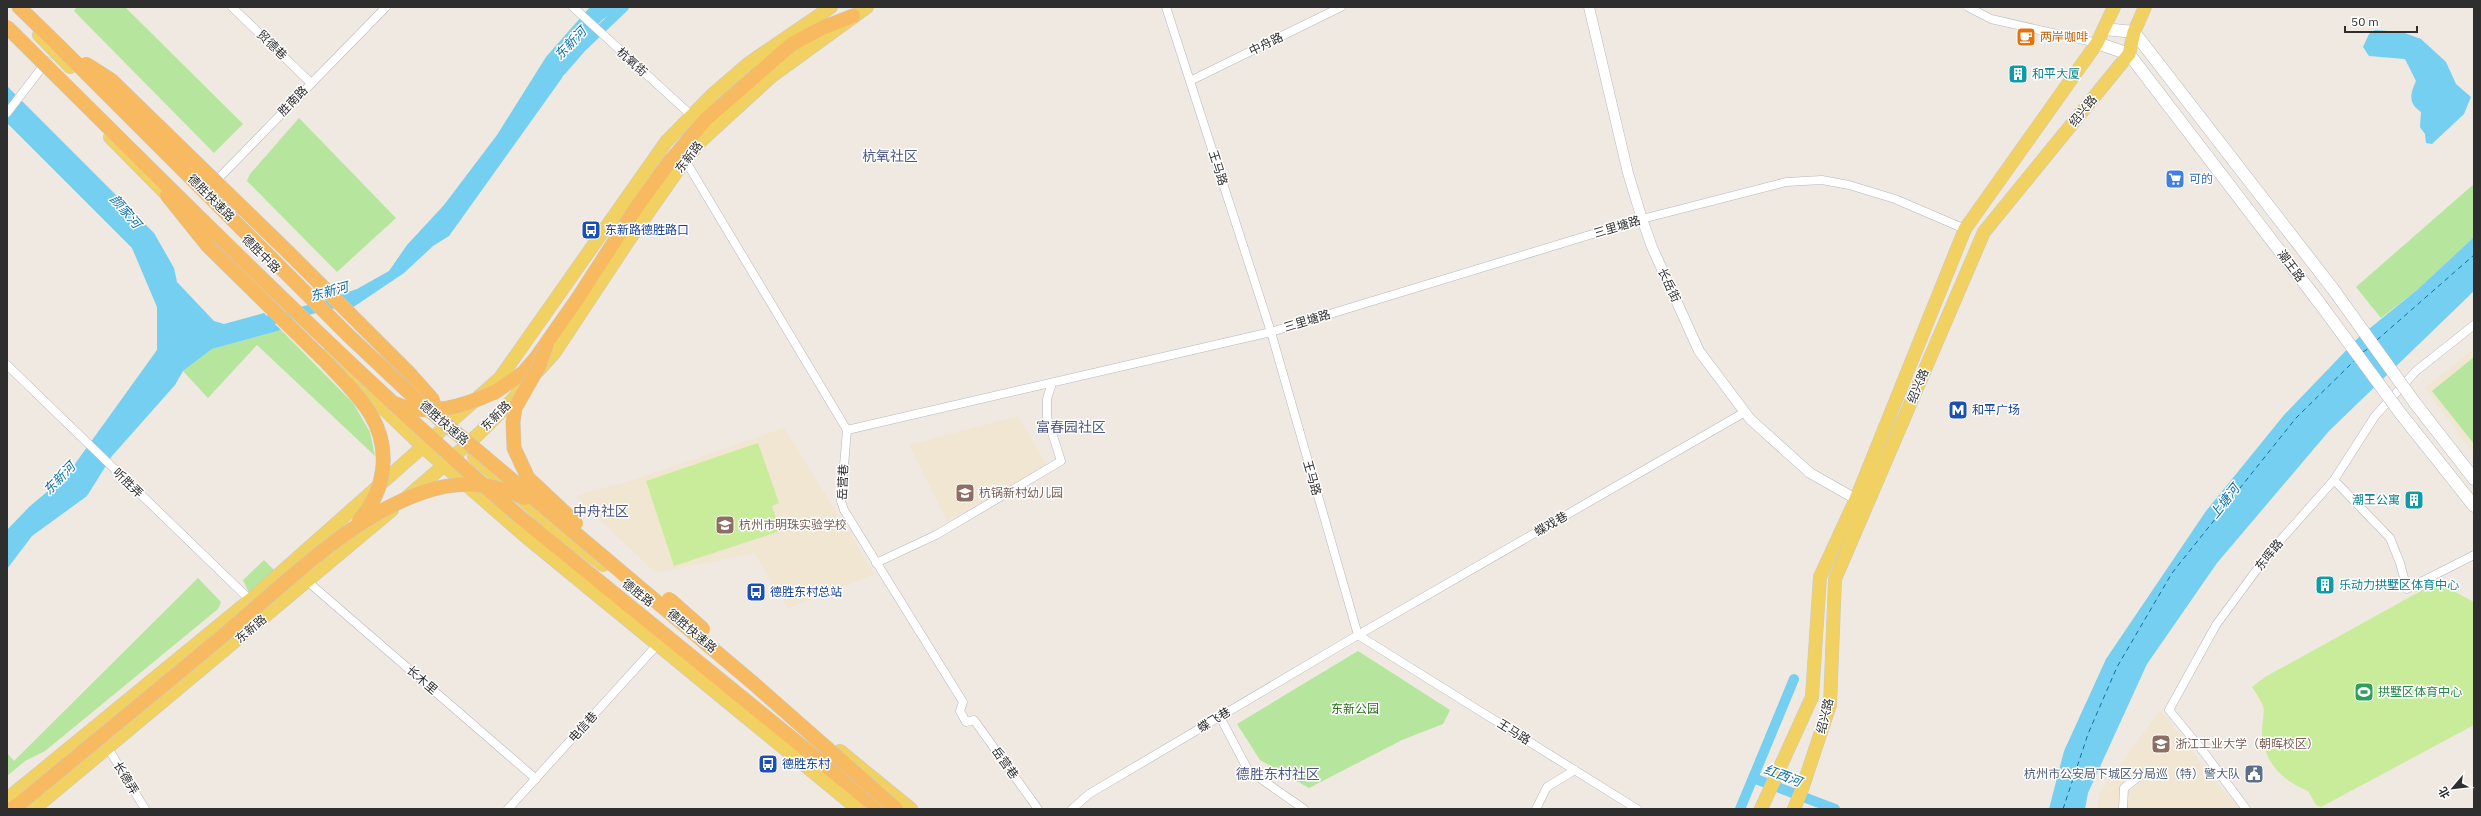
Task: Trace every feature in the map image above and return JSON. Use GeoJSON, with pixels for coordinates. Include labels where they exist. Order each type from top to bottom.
{"type":"FeatureCollection","features":[{"type":"Feature","properties":{"kind":"highway","name":"德胜快速路"},"geometry":{"type":"LineString","coordinates":[[19,7],[348,335],[416,399],[753,683],[896,809]]}},
{"type":"Feature","properties":{"kind":"highway"},"geometry":{"type":"LineString","coordinates":[[327,363],[376,394],[404,407],[424,410],[441,409],[479,399],[512,382],[523,373],[547,343],[638,205],[671,160],[706,119],[792,44],[822,28],[853,16]]}},
{"type":"Feature","properties":{"kind":"highway","name":"德胜快速路"},"geometry":{"type":"LineString","coordinates":[[7,27],[323,338],[460,465],[520,517],[879,809]]}},
{"type":"Feature","properties":{"kind":"highway"},"geometry":{"type":"LineString","coordinates":[[59,46],[110,80],[290,254],[408,372],[432,399],[443,429]]}},
{"type":"Feature","properties":{"kind":"highway"},"geometry":{"type":"LineString","coordinates":[[12,809],[29,805],[346,534],[364,515],[377,494],[384,461],[382,442],[371,414],[327,363],[208,246],[121,139]]}},
{"type":"Feature","properties":{"kind":"highway"},"geometry":{"type":"LineString","coordinates":[[547,343],[539,366],[515,408],[512,440],[516,458],[528,478],[568,516],[688,614],[734,656],[753,683]]}},
{"type":"Feature","properties":{"kind":"highway"},"geometry":{"type":"LineString","coordinates":[[346,534],[390,505],[423,492],[454,485],[484,484],[508,490],[568,516]]}},
{"type":"Feature","properties":{"kind":"main road","name":"德胜中路"},"geometry":{"type":"LineString","coordinates":[[11,7],[327,320],[396,387],[463,447]]}},
{"type":"Feature","properties":{"kind":"main road","name":"东新路"},"geometry":{"type":"LineString","coordinates":[[7,799],[250,600],[424,448],[500,378],[666,142],[749,63],[831,7]]}},
{"type":"Feature","properties":{"kind":"main road","name":"东新路"},"geometry":{"type":"LineString","coordinates":[[29,805],[108,748],[446,466],[463,447],[500,414],[554,352],[685,160],[703,139],[772,76],[867,7]]}},
{"type":"Feature","properties":{"kind":"main road","name":"绍兴路"},"geometry":{"type":"LineString","coordinates":[[1761,809],[1812,697],[1820,577],[1856,499],[1965,228],[2097,43],[2114,7]]}},
{"type":"Feature","properties":{"kind":"main road","name":"绍兴路"},"geometry":{"type":"LineString","coordinates":[[1798,800],[1830,705],[1835,579],[1984,232],[2129,54],[2134,32],[2145,7]]}},
{"type":"Feature","properties":{"kind":"main road","name":"德胜中路"},"geometry":{"type":"LineString","coordinates":[[7,19],[47,61],[124,153],[424,448],[446,466]]}},
{"type":"Feature","properties":{"kind":"main road"},"geometry":{"type":"LineString","coordinates":[[2104,29],[2134,32]]}},
{"type":"Feature","properties":{"kind":"main road","name":"潮王路"},"geometry":{"type":"LineString","coordinates":[[2134,32],[2333,289],[2416,403],[2474,479]]}},
{"type":"Feature","properties":{"kind":"main road"},"geometry":{"type":"LineString","coordinates":[[2097,43],[2129,54]]}},
{"type":"Feature","properties":{"kind":"main road","name":"潮王路"},"geometry":{"type":"LineString","coordinates":[[2129,54],[2321,305],[2401,414],[2474,506]]}},
{"type":"Feature","properties":{"kind":"main road","name":"德胜路"},"geometry":{"type":"LineString","coordinates":[[463,447],[554,527],[772,695],[911,809]]}},
{"type":"Feature","properties":{"kind":"main road"},"geometry":{"type":"LineString","coordinates":[[446,466],[525,536],[858,809]]}},
{"type":"Feature","properties":{"kind":"street","name":"贸德巷"},"geometry":{"type":"LineString","coordinates":[[232,7],[311,83]]}},
{"type":"Feature","properties":{"kind":"street","name":"胜南路"},"geometry":{"type":"LineString","coordinates":[[201,196],[386,7]]}},
{"type":"Feature","properties":{"kind":"street","name":"杭氧街"},"geometry":{"type":"LineString","coordinates":[[573,7],[692,116]]}},
{"type":"Feature","properties":{"kind":"street","name":"王马路"},"geometry":{"type":"LineString","coordinates":[[1166,7],[1270,332],[1358,636],[1637,809]]}},
{"type":"Feature","properties":{"kind":"street","name":"中舟路"},"geometry":{"type":"LineString","coordinates":[[1190,81],[1341,7]]}},
{"type":"Feature","properties":{"kind":"street","name":"长岳街"},"geometry":{"type":"LineString","coordinates":[[1589,7],[1628,173],[1642,219],[1652,247],[1699,351],[1745,412],[1810,473],[1856,499]]}},
{"type":"Feature","properties":{"kind":"street"},"geometry":{"type":"LineString","coordinates":[[1968,7],[1991,19],[2097,43]]}},
{"type":"Feature","properties":{"kind":"street"},"geometry":{"type":"LineString","coordinates":[[7,113],[47,61]]}},
{"type":"Feature","properties":{"kind":"street"},"geometry":{"type":"LineString","coordinates":[[685,160],[848,430]]}},
{"type":"Feature","properties":{"kind":"street","name":"三里塘路"},"geometry":{"type":"LineString","coordinates":[[848,430],[1270,332],[1642,219],[1786,182],[1822,180],[1850,185],[1895,198],[1965,228]]}},
{"type":"Feature","properties":{"kind":"street","name":"东晖路"},"geometry":{"type":"LineString","coordinates":[[2246,809],[2170,710],[2216,625],[2269,554],[2334,480],[2376,416],[2416,371],[2474,325]]}},
{"type":"Feature","properties":{"kind":"street","name":"听胜弄"},"geometry":{"type":"LineString","coordinates":[[7,365],[250,600]]}},
{"type":"Feature","properties":{"kind":"street"},"geometry":{"type":"LineString","coordinates":[[876,563],[936,536],[1061,461],[1048,417],[1047,400],[1052,383]]}},
{"type":"Feature","properties":{"kind":"street","name":"蝶戏巷"},"geometry":{"type":"LineString","coordinates":[[1358,636],[1745,412]]}},
{"type":"Feature","properties":{"kind":"street","name":"岳营巷"},"geometry":{"type":"LineString","coordinates":[[848,430],[841,501],[876,563],[962,702],[960,711],[966,722],[974,720],[1038,809]]}},
{"type":"Feature","properties":{"kind":"street"},"geometry":{"type":"LineString","coordinates":[[2334,480],[2390,538],[2400,563],[2407,589],[2474,555]]}},
{"type":"Feature","properties":{"kind":"street","name":"长木里"},"geometry":{"type":"LineString","coordinates":[[307,581],[536,779]]}},
{"type":"Feature","properties":{"kind":"street","name":"蝶飞巷"},"geometry":{"type":"LineString","coordinates":[[1072,809],[1089,794],[1358,636]]}},
{"type":"Feature","properties":{"kind":"street","name":"电信巷"},"geometry":{"type":"LineString","coordinates":[[508,809],[658,644]]}},
{"type":"Feature","properties":{"kind":"street"},"geometry":{"type":"LineString","coordinates":[[1220,717],[1248,770],[1304,809]]}},
{"type":"Feature","properties":{"kind":"street","name":"长德弄"},"geometry":{"type":"LineString","coordinates":[[108,748],[145,809]]}},
{"type":"Feature","properties":{"kind":"street"},"geometry":{"type":"LineString","coordinates":[[1536,809],[1547,787],[1575,770]]}},
{"type":"Feature","properties":{"kind":"street"},"geometry":{"type":"LineString","coordinates":[[2123,809],[2124,788],[2142,774]]}},
{"type":"Feature","properties":{"kind":"shaded area"},"geometry":{"type":"Polygon","coordinates":[[[2474,349],[2474,454],[2425,388],[2474,349]]]}},
{"type":"Feature","properties":{"kind":"shaded area","name":"杭锅新村幼儿园"},"geometry":{"type":"Polygon","coordinates":[[[1018,416],[1047,466],[947,521],[909,445],[1018,416]]]}},
{"type":"Feature","properties":{"kind":"shaded area","name":"杭州市明珠实验学校"},"geometry":{"type":"Polygon","coordinates":[[[784,428],[875,574],[788,608],[754,553],[656,573],[575,496],[627,482],[784,428]]]}},
{"type":"Feature","properties":{"kind":"shaded area","name":"浙江工业大学（朝晖校区）"},"geometry":{"type":"Polygon","coordinates":[[[2160,710],[2212,777],[2240,809],[2097,809],[2100,793],[2160,710]]]}},
{"type":"Feature","properties":{"kind":"green space"},"geometry":{"type":"Polygon","coordinates":[[[77,7],[125,7],[243,124],[214,153],[74,11],[77,7]]]}},
{"type":"Feature","properties":{"kind":"green space"},"geometry":{"type":"Polygon","coordinates":[[[299,118],[396,218],[337,272],[247,181],[250,174],[299,118]]]}},
{"type":"Feature","properties":{"kind":"green space"},"geometry":{"type":"Polygon","coordinates":[[[2474,184],[2474,237],[2417,290],[2381,318],[2356,287],[2474,184]]]}},
{"type":"Feature","properties":{"kind":"green space"},"geometry":{"type":"Polygon","coordinates":[[[281,330],[353,403],[370,432],[375,456],[257,345],[208,398],[183,371],[212,349],[281,330]]]}},
{"type":"Feature","properties":{"kind":"green space"},"geometry":{"type":"Polygon","coordinates":[[[2474,357],[2474,444],[2432,391],[2474,357]]]}},
{"type":"Feature","properties":{"kind":"green space"},"geometry":{"type":"Polygon","coordinates":[[[758,443],[779,503],[772,506],[780,531],[674,566],[646,481],[758,443]]]}},
{"type":"Feature","properties":{"kind":"green space"},"geometry":{"type":"Polygon","coordinates":[[[264,560],[275,571],[249,593],[243,580],[264,560]]]}},
{"type":"Feature","properties":{"kind":"green space"},"geometry":{"type":"Polygon","coordinates":[[[198,578],[221,602],[218,609],[45,751],[25,761],[7,776],[7,753],[14,761],[198,578]]]}},
{"type":"Feature","properties":{"kind":"green space","name":"拱墅区体育中心"},"geometry":{"type":"Polygon","coordinates":[[[2437,582],[2474,602],[2474,725],[2321,807],[2316,805],[2308,791],[2298,787],[2282,775],[2270,760],[2263,741],[2262,731],[2264,709],[2252,687],[2265,677],[2437,582]]]}},
{"type":"Feature","properties":{"kind":"green space","name":"东新公园"},"geometry":{"type":"Polygon","coordinates":[[[1358,651],[1450,710],[1443,724],[1402,740],[1309,788],[1260,760],[1237,724],[1358,651]]]}},
{"type":"Feature","properties":{"kind":"water"},"geometry":{"type":"Polygon","coordinates":[[[590,7],[621,7],[602,20],[572,52],[562,78],[449,236],[433,246],[404,273],[352,308],[340,295],[357,289],[389,271],[407,245],[444,205],[497,135],[546,57],[590,7]]]}},
{"type":"Feature","properties":{"kind":"water"},"geometry":{"type":"Polygon","coordinates":[[[2375,30],[2402,32],[2421,39],[2446,62],[2456,84],[2471,97],[2464,114],[2432,144],[2426,143],[2425,134],[2420,127],[2421,112],[2412,102],[2412,90],[2416,81],[2405,59],[2369,56],[2363,47],[2369,34],[2375,30]]]}},
{"type":"Feature","properties":{"kind":"water","name":"颜家河"},"geometry":{"type":"Polygon","coordinates":[[[7,86],[154,233],[174,268],[177,282],[214,321],[224,324],[264,313],[281,330],[212,349],[183,371],[175,385],[112,456],[87,496],[32,536],[7,569],[7,530],[29,507],[67,475],[157,350],[157,307],[132,248],[7,123],[7,86]]]}},
{"type":"Feature","properties":{"kind":"water","name":"上塘河"},"geometry":{"type":"Polygon","coordinates":[[[2474,237],[2474,291],[2329,431],[2217,563],[2147,664],[2088,793],[2085,809],[2049,809],[2064,751],[2106,659],[2206,511],[2284,415],[2359,337],[2417,290],[2474,237]]]}},
{"type":"Feature","properties":{"kind":"waterway","name":"东新河"},"geometry":{"type":"LineString","coordinates":[[561,71],[581,48],[624,7]]}},
{"type":"Feature","properties":{"kind":"waterway","name":"东新河"},"geometry":{"type":"LineString","coordinates":[[258,323],[343,301]]}},
{"type":"Feature","properties":{"kind":"waterway"},"geometry":{"type":"LineString","coordinates":[[1753,778],[1794,679]]}},
{"type":"Feature","properties":{"kind":"waterway","name":"红西河"},"geometry":{"type":"LineString","coordinates":[[1740,809],[1753,778],[1835,809]]}},
{"type":"Feature","properties":{"kind":"ferry route"},"geometry":{"type":"LineString","coordinates":[[2377,340],[2474,255]]}},
{"type":"Feature","properties":{"kind":"ferry route"},"geometry":{"type":"LineString","coordinates":[[2363,352],[2369,348]]}},
{"type":"Feature","properties":{"kind":"ferry route"},"geometry":{"type":"LineString","coordinates":[[2063,809],[2088,734],[2117,667],[2172,573],[2296,418],[2355,360]]}},
{"type":"Feature","properties":{"kind":"place","name":"两岸咖啡"},"geometry":{"type":"Point","coordinates":[2026,37]}},
{"type":"Feature","properties":{"kind":"place","name":"和平大厦"},"geometry":{"type":"Point","coordinates":[2018,74]}},
{"type":"Feature","properties":{"kind":"place","name":"可的"},"geometry":{"type":"Point","coordinates":[2175,179]}},
{"type":"Feature","properties":{"kind":"place","name":"东新路德胜路口"},"geometry":{"type":"Point","coordinates":[591,230]}},
{"type":"Feature","properties":{"kind":"place","name":"和平广场"},"geometry":{"type":"Point","coordinates":[1958,410]}},
{"type":"Feature","properties":{"kind":"place","name":"杭锅新村幼儿园"},"geometry":{"type":"Point","coordinates":[965,493]}},
{"type":"Feature","properties":{"kind":"place","name":"潮王公寓"},"geometry":{"type":"Point","coordinates":[2414,500]}},
{"type":"Feature","properties":{"kind":"place","name":"杭州市明珠实验学校"},"geometry":{"type":"Point","coordinates":[725,525]}},
{"type":"Feature","properties":{"kind":"place","name":"乐动力拱墅区体育中心"},"geometry":{"type":"Point","coordinates":[2325,585]}},
{"type":"Feature","properties":{"kind":"place","name":"德胜东村总站"},"geometry":{"type":"Point","coordinates":[756,592]}},
{"type":"Feature","properties":{"kind":"place","name":"拱墅区体育中心"},"geometry":{"type":"Point","coordinates":[2364,692]}},
{"type":"Feature","properties":{"kind":"place","name":"浙江工业大学（朝晖校区）"},"geometry":{"type":"Point","coordinates":[2161,744]}},
{"type":"Feature","properties":{"kind":"place","name":"德胜东村"},"geometry":{"type":"Point","coordinates":[768,764]}},
{"type":"Feature","properties":{"kind":"place","name":"杭州市公安局下城区分局巡（特）警大队"},"geometry":{"type":"Point","coordinates":[2254,774]}},
{"type":"Feature","properties":{"kind":"district","name":"杭氧社区"},"geometry":{"type":"Point","coordinates":[890,156]}},
{"type":"Feature","properties":{"kind":"district","name":"富春园社区"},"geometry":{"type":"Point","coordinates":[1071,427]}},
{"type":"Feature","properties":{"kind":"district","name":"中舟社区"},"geometry":{"type":"Point","coordinates":[601,511]}},
{"type":"Feature","properties":{"kind":"district","name":"德胜东村社区"},"geometry":{"type":"Point","coordinates":[1278,774]}}]}
